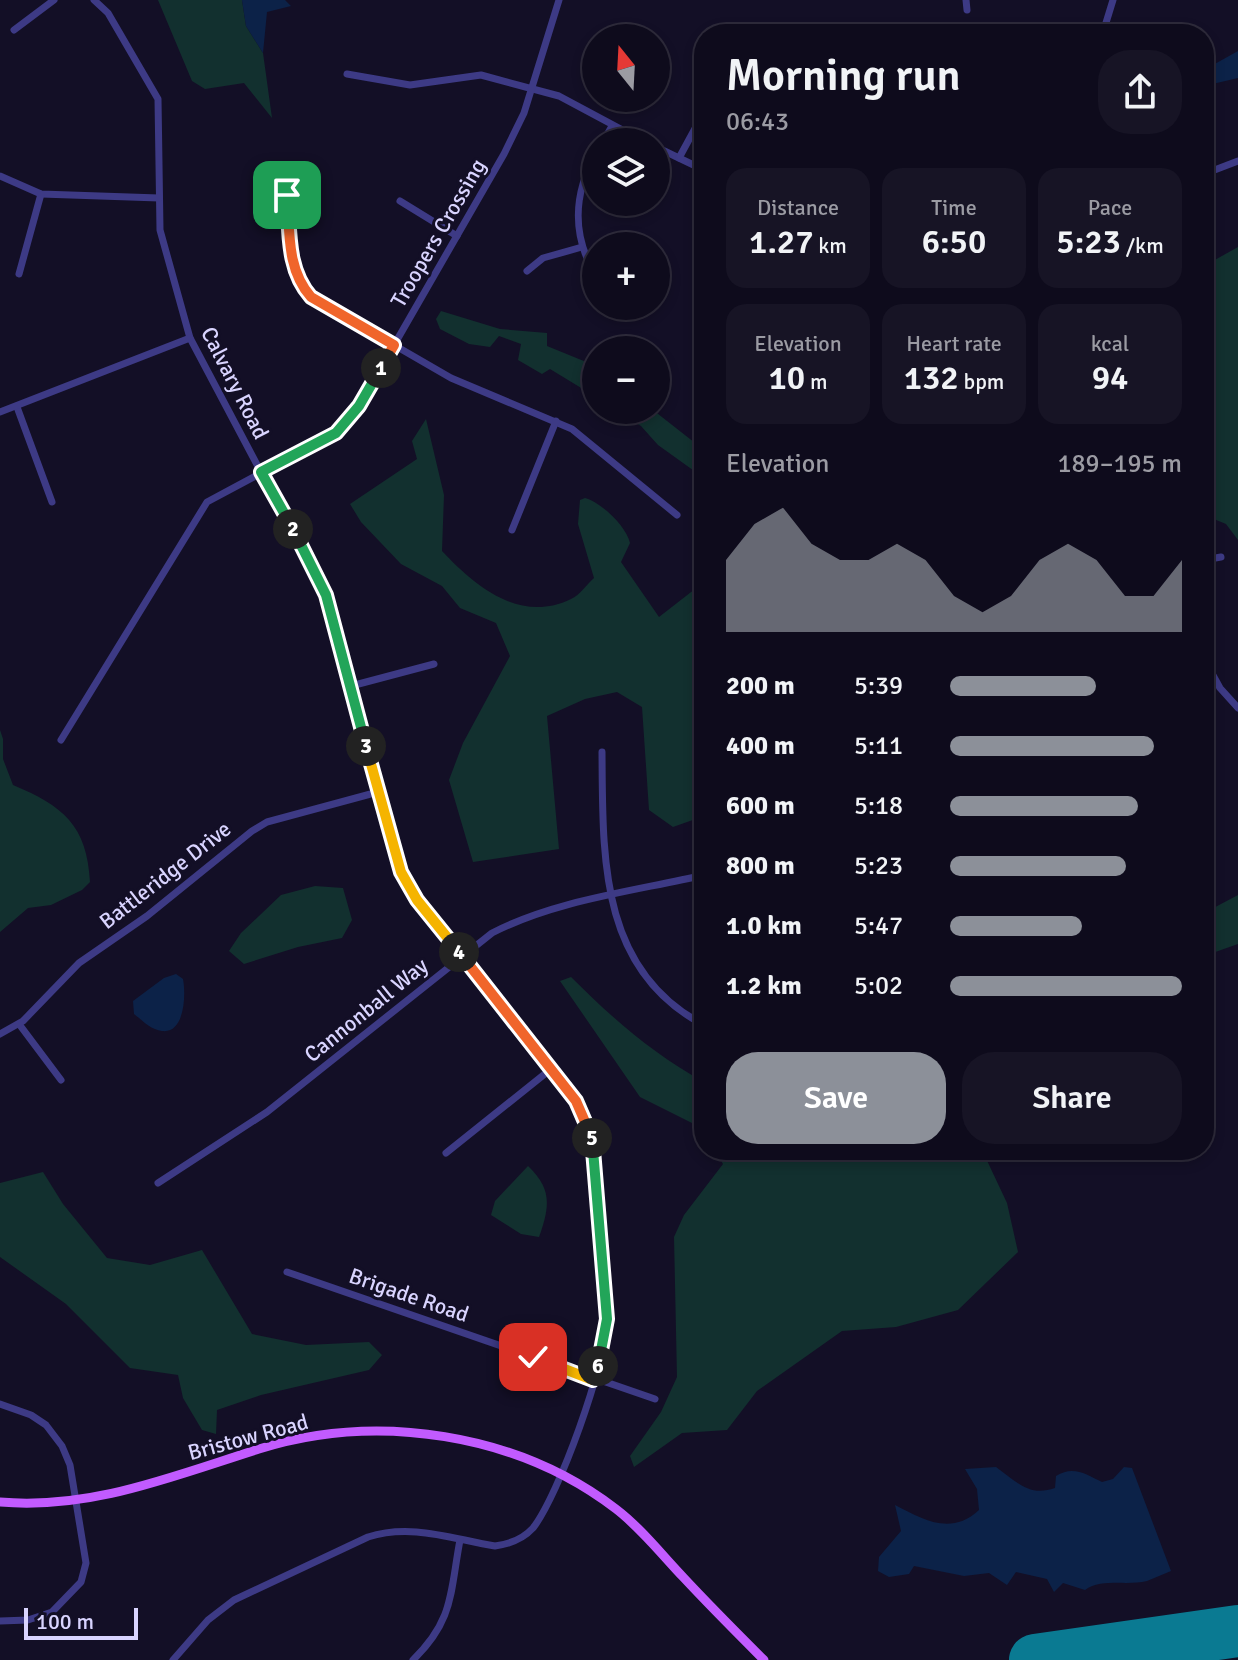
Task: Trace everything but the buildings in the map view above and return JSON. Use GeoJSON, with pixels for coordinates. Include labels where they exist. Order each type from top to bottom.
{"type":"FeatureCollection","features":[{"type":"Feature","properties":{"kind":"main road","name":"Bristow Road"},"geometry":{"type":"LineString","coordinates":[[0,1502],[75,1502],[145,1486],[305,1437],[362,1431],[411,1433],[470,1442],[562,1475],[631,1522],[764,1660]]}},
{"type":"Feature","properties":{"kind":"street"},"geometry":{"type":"LineString","coordinates":[[14,30],[54,0]]}},
{"type":"Feature","properties":{"kind":"street","name":"Calvary Road"},"geometry":{"type":"LineString","coordinates":[[94,0],[108,13],[158,99],[160,230],[190,338],[326,595],[390,840],[407,885],[583,1113],[594,1149],[607,1319],[593,1380],[562,1475],[534,1526],[525,1535],[507,1545],[495,1546],[416,1530],[390,1531],[368,1537],[234,1600],[208,1620],[173,1660]]}},
{"type":"Feature","properties":{"kind":"street","name":"Troopers Crossing"},"geometry":{"type":"LineString","coordinates":[[61,740],[207,502],[336,433],[359,406],[504,154],[524,113],[559,0]]}},
{"type":"Feature","properties":{"kind":"street"},"geometry":{"type":"LineString","coordinates":[[966,0],[967,10]]}},
{"type":"Feature","properties":{"kind":"street"},"geometry":{"type":"LineString","coordinates":[[1106,24],[1113,0]]}},
{"type":"Feature","properties":{"kind":"street"},"geometry":{"type":"LineString","coordinates":[[347,74],[410,85],[481,75],[559,96],[616,128]]}},
{"type":"Feature","properties":{"kind":"street"},"geometry":{"type":"LineString","coordinates":[[679,158],[694,130]]}},
{"type":"Feature","properties":{"kind":"street"},"geometry":{"type":"LineString","coordinates":[[670,154],[694,165]]}},
{"type":"Feature","properties":{"kind":"street"},"geometry":{"type":"LineString","coordinates":[[1214,170],[1238,161]]}},
{"type":"Feature","properties":{"kind":"street"},"geometry":{"type":"LineString","coordinates":[[0,176],[41,194],[159,198]]}},
{"type":"Feature","properties":{"kind":"street"},"geometry":{"type":"LineString","coordinates":[[527,271],[543,258],[582,247],[577,207],[582,184]]}},
{"type":"Feature","properties":{"kind":"street"},"geometry":{"type":"LineString","coordinates":[[19,274],[41,194]]}},
{"type":"Feature","properties":{"kind":"street"},"geometry":{"type":"LineString","coordinates":[[287,195],[294,272],[311,297],[462,383],[556,421],[592,444],[677,515]]}},
{"type":"Feature","properties":{"kind":"street"},"geometry":{"type":"LineString","coordinates":[[400,201],[457,236]]}},
{"type":"Feature","properties":{"kind":"street"},"geometry":{"type":"LineString","coordinates":[[0,412],[190,338]]}},
{"type":"Feature","properties":{"kind":"street"},"geometry":{"type":"LineString","coordinates":[[17,407],[52,502]]}},
{"type":"Feature","properties":{"kind":"street"},"geometry":{"type":"LineString","coordinates":[[512,530],[556,421]]}},
{"type":"Feature","properties":{"kind":"street"},"geometry":{"type":"LineString","coordinates":[[1214,558],[1221,557]]}},
{"type":"Feature","properties":{"kind":"street"},"geometry":{"type":"LineString","coordinates":[[351,686],[434,664]]}},
{"type":"Feature","properties":{"kind":"street"},"geometry":{"type":"LineString","coordinates":[[1214,677],[1238,708]]}},
{"type":"Feature","properties":{"kind":"street"},"geometry":{"type":"LineString","coordinates":[[602,752],[603,856],[618,928],[636,962],[670,1003],[694,1019]]}},
{"type":"Feature","properties":{"kind":"street","name":"Battleridge Drive"},"geometry":{"type":"LineString","coordinates":[[0,1034],[19,1024],[79,963],[140,921],[252,831],[267,822],[378,792]]}},
{"type":"Feature","properties":{"kind":"street","name":"Cannonball Way"},"geometry":{"type":"LineString","coordinates":[[158,1183],[267,1112],[492,933],[515,921],[694,877]]}},
{"type":"Feature","properties":{"kind":"street"},"geometry":{"type":"LineString","coordinates":[[19,1024],[61,1080]]}},
{"type":"Feature","properties":{"kind":"street"},"geometry":{"type":"LineString","coordinates":[[446,1153],[551,1069]]}},
{"type":"Feature","properties":{"kind":"street","name":"Brigade Road"},"geometry":{"type":"LineString","coordinates":[[287,1272],[655,1399]]}},
{"type":"Feature","properties":{"kind":"street"},"geometry":{"type":"LineString","coordinates":[[0,1404],[31,1415],[53,1433],[68,1456],[86,1563],[83,1578],[52,1612],[28,1620],[0,1621]]}},
{"type":"Feature","properties":{"kind":"street"},"geometry":{"type":"LineString","coordinates":[[413,1660],[443,1625],[460,1540]]}},
{"type":"Feature","properties":{"kind":"green space"},"geometry":{"type":"Polygon","coordinates":[[[158,0],[242,0],[246,26],[263,53],[272,118],[244,83],[205,89],[192,81],[158,0]]]}},
{"type":"Feature","properties":{"kind":"green space"},"geometry":{"type":"Polygon","coordinates":[[[1238,247],[1238,540],[1226,524],[1214,519],[1214,260],[1238,247]]]}},
{"type":"Feature","properties":{"kind":"green space"},"geometry":{"type":"Polygon","coordinates":[[[441,311],[500,329],[547,333],[547,346],[582,360],[582,388],[550,369],[542,374],[518,360],[521,344],[499,336],[490,347],[469,344],[440,329],[436,319],[441,311]]]}},
{"type":"Feature","properties":{"kind":"green space"},"geometry":{"type":"Polygon","coordinates":[[[426,419],[444,495],[442,551],[469,577],[500,598],[534,607],[552,606],[574,597],[594,578],[578,524],[580,500],[585,498],[606,510],[628,536],[630,543],[621,562],[659,617],[694,590],[694,820],[673,827],[649,810],[642,707],[617,692],[585,699],[547,716],[559,849],[473,862],[449,780],[463,743],[510,656],[496,623],[460,608],[442,586],[401,564],[361,522],[350,504],[417,459],[412,441],[426,419]]]}},
{"type":"Feature","properties":{"kind":"green space"},"geometry":{"type":"Polygon","coordinates":[[[670,423],[694,442],[694,471],[658,445],[638,424],[670,423]]]}},
{"type":"Feature","properties":{"kind":"green space"},"geometry":{"type":"Polygon","coordinates":[[[0,730],[3,759],[13,785],[46,801],[69,820],[84,846],[90,882],[82,890],[51,905],[28,908],[0,932],[0,730]]]}},
{"type":"Feature","properties":{"kind":"green space"},"geometry":{"type":"Polygon","coordinates":[[[315,886],[343,888],[352,920],[342,938],[298,947],[244,964],[229,951],[241,933],[281,895],[315,886]]]}},
{"type":"Feature","properties":{"kind":"green space"},"geometry":{"type":"Polygon","coordinates":[[[1238,895],[1238,944],[1214,952],[1214,908],[1238,895]]]}},
{"type":"Feature","properties":{"kind":"green space"},"geometry":{"type":"Polygon","coordinates":[[[571,977],[634,1034],[694,1076],[694,1124],[640,1097],[560,981],[571,977]]]}},
{"type":"Feature","properties":{"kind":"green space"},"geometry":{"type":"Polygon","coordinates":[[[721,1160],[987,1160],[1007,1203],[1018,1252],[958,1310],[896,1327],[842,1331],[757,1391],[727,1430],[682,1433],[634,1467],[630,1456],[661,1412],[677,1377],[674,1237],[684,1215],[723,1164],[721,1160]]]}},
{"type":"Feature","properties":{"kind":"green space"},"geometry":{"type":"Polygon","coordinates":[[[528,1166],[541,1182],[547,1198],[539,1237],[521,1234],[491,1215],[495,1201],[528,1166]]]}},
{"type":"Feature","properties":{"kind":"green space"},"geometry":{"type":"Polygon","coordinates":[[[43,1172],[63,1204],[107,1258],[150,1265],[202,1250],[252,1334],[306,1345],[369,1342],[382,1355],[369,1370],[261,1395],[217,1410],[216,1434],[202,1430],[183,1398],[178,1375],[130,1368],[66,1304],[0,1257],[0,1183],[43,1172]]]}},
{"type":"Feature","properties":{"kind":"water"},"geometry":{"type":"Polygon","coordinates":[[[242,0],[285,0],[291,6],[267,12],[263,53],[246,26],[242,0]]]}},
{"type":"Feature","properties":{"kind":"water"},"geometry":{"type":"Polygon","coordinates":[[[1238,51],[1238,78],[1214,84],[1214,64],[1238,51]]]}},
{"type":"Feature","properties":{"kind":"water"},"geometry":{"type":"Polygon","coordinates":[[[176,974],[183,979],[180,1020],[170,1030],[158,1030],[134,1014],[133,1001],[164,978],[176,974]]]}},
{"type":"Feature","properties":{"kind":"water"},"geometry":{"type":"Polygon","coordinates":[[[996,1467],[1017,1483],[1038,1491],[1055,1488],[1056,1476],[1068,1471],[1079,1472],[1102,1482],[1113,1479],[1124,1467],[1132,1468],[1171,1571],[1147,1581],[1099,1584],[1085,1590],[1063,1583],[1054,1592],[1047,1579],[1016,1572],[1007,1585],[989,1573],[964,1576],[914,1566],[909,1574],[889,1577],[878,1571],[879,1557],[901,1531],[895,1505],[937,1523],[948,1524],[969,1518],[979,1510],[977,1489],[965,1469],[996,1467]]]}},
{"type":"Feature","properties":{"kind":"runway"},"geometry":{"type":"LineString","coordinates":[[1035,1660],[1238,1631]]}},
{"type":"Feature","properties":{"kind":"route"},"geometry":{"type":"LineString","coordinates":[[287,195],[294,272],[302,287],[311,297],[394,345],[359,406],[336,433],[261,472],[326,595],[390,840],[407,885],[576,1101],[594,1149],[607,1319],[599,1362],[593,1380],[533,1357]]}}]}
